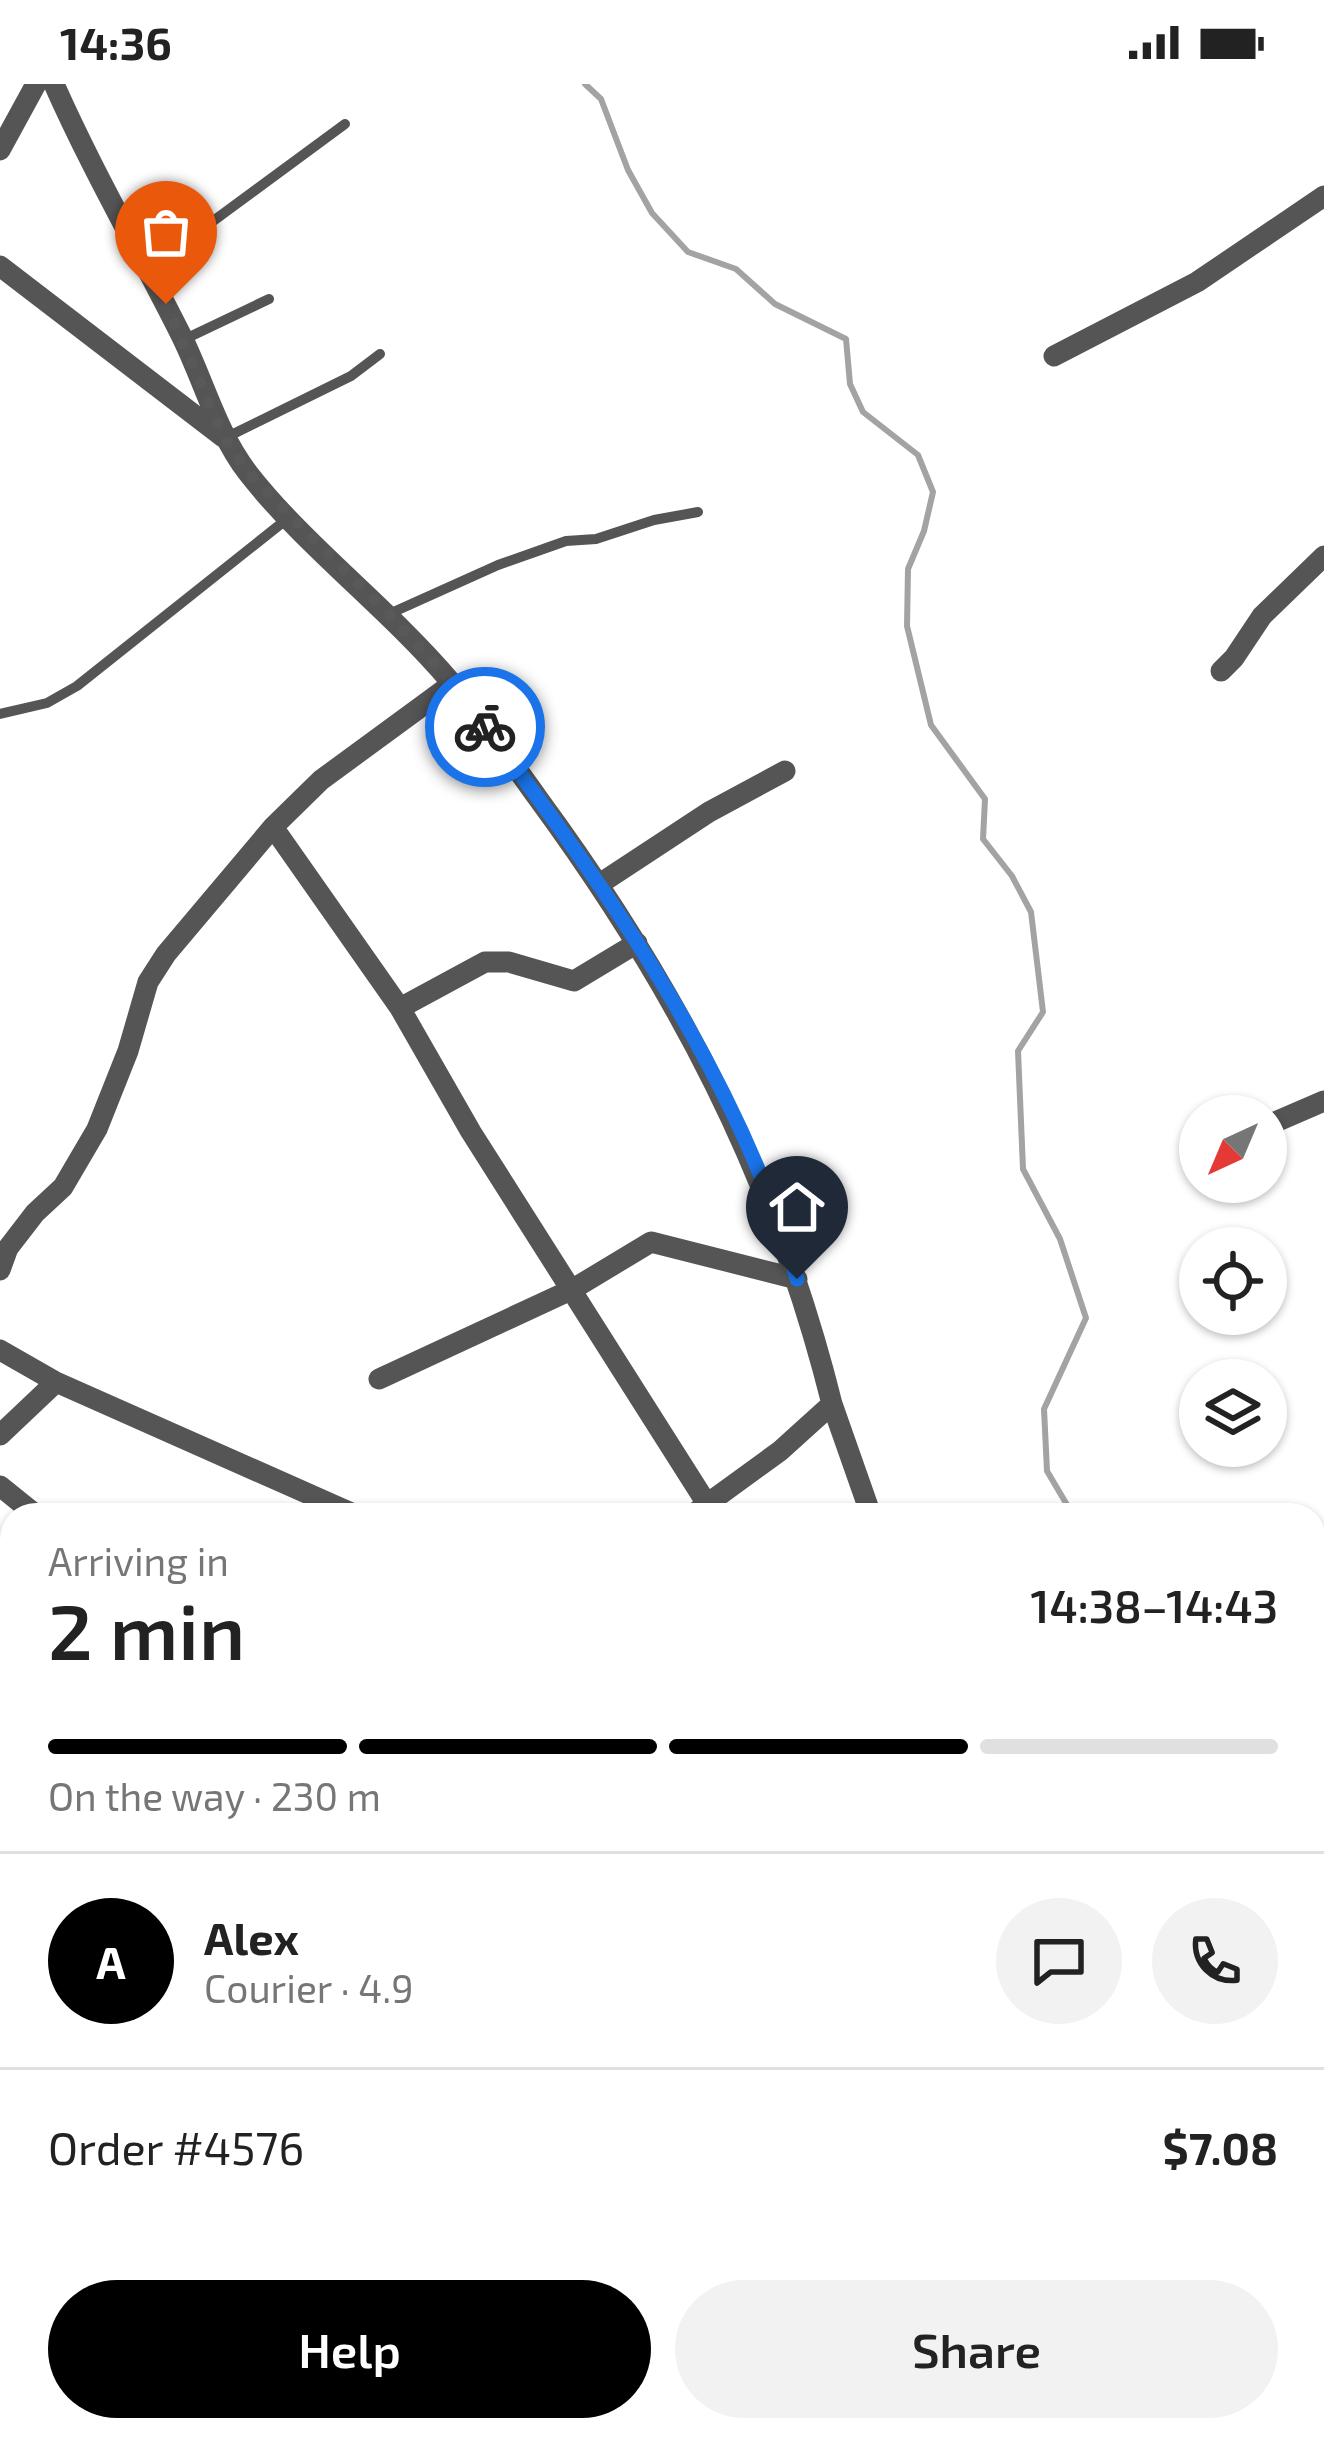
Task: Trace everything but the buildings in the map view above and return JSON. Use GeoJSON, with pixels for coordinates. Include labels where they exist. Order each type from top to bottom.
{"type":"FeatureCollection","features":[{"type":"Feature","properties":{"kind":"street"},"geometry":{"type":"LineString","coordinates":[[0,150],[36,84]]}},
{"type":"Feature","properties":{"kind":"street"},"geometry":{"type":"LineString","coordinates":[[54,84],[183,340],[224,438],[249,474],[452,683],[601,883],[702,1054],[749,1154],[797,1279],[832,1404],[868,1503]]}},
{"type":"Feature","properties":{"kind":"street"},"geometry":{"type":"LineString","coordinates":[[1054,356],[1197,282],[1324,196]]}},
{"type":"Feature","properties":{"kind":"street"},"geometry":{"type":"LineString","coordinates":[[0,266],[224,438]]}},
{"type":"Feature","properties":{"kind":"street"},"geometry":{"type":"LineString","coordinates":[[1221,671],[1262,616],[1324,556]]}},
{"type":"Feature","properties":{"kind":"street"},"geometry":{"type":"LineString","coordinates":[[0,1270],[8,1248],[35,1213],[64,1187],[97,1129],[128,1052],[148,982],[208,900],[272,827],[359,749],[452,683]]}},
{"type":"Feature","properties":{"kind":"street"},"geometry":{"type":"LineString","coordinates":[[601,883],[709,812],[785,772]]}},
{"type":"Feature","properties":{"kind":"street"},"geometry":{"type":"LineString","coordinates":[[272,827],[400,1008],[471,1132],[573,1289],[695,1503]]}},
{"type":"Feature","properties":{"kind":"street"},"geometry":{"type":"LineString","coordinates":[[400,1008],[485,962],[509,962],[574,981],[637,943]]}},
{"type":"Feature","properties":{"kind":"street"},"geometry":{"type":"LineString","coordinates":[[1287,1117],[1324,1101]]}},
{"type":"Feature","properties":{"kind":"street"},"geometry":{"type":"LineString","coordinates":[[379,1379],[573,1289],[656,1241],[680,1252],[711,1254],[797,1279]]}},
{"type":"Feature","properties":{"kind":"street"},"geometry":{"type":"LineString","coordinates":[[0,1350],[56,1382],[329,1503]]}},
{"type":"Feature","properties":{"kind":"street"},"geometry":{"type":"LineString","coordinates":[[0,1435],[56,1382]]}},
{"type":"Feature","properties":{"kind":"street"},"geometry":{"type":"LineString","coordinates":[[709,1503],[780,1451],[832,1404]]}},
{"type":"Feature","properties":{"kind":"lane"},"geometry":{"type":"LineString","coordinates":[[148,269],[346,124]]}},
{"type":"Feature","properties":{"kind":"lane"},"geometry":{"type":"LineString","coordinates":[[183,340],[269,299]]}},
{"type":"Feature","properties":{"kind":"lane"},"geometry":{"type":"LineString","coordinates":[[224,438],[350,376],[380,354]]}},
{"type":"Feature","properties":{"kind":"lane"},"geometry":{"type":"LineString","coordinates":[[389,614],[498,565],[566,541],[698,512]]}},
{"type":"Feature","properties":{"kind":"lane"},"geometry":{"type":"LineString","coordinates":[[0,714],[47,703],[77,686],[290,517]]}},
{"type":"Feature","properties":{"kind":"waterway"},"geometry":{"type":"LineString","coordinates":[[585,84],[601,99],[628,170],[652,213],[688,252],[736,269],[775,304],[846,339],[850,384],[863,412],[918,455],[933,492],[908,569],[907,626],[931,725],[985,799],[983,839],[1012,876],[1031,912],[1043,1012],[1018,1051],[1023,1169],[1060,1239],[1086,1318],[1044,1409],[1047,1471],[1066,1503]]}},
{"type":"Feature","properties":{"kind":"way so far"},"geometry":{"type":"LineString","coordinates":[[166,304],[224,438],[249,474],[389,614],[485,727]]}},
{"type":"Feature","properties":{"kind":"route"},"geometry":{"type":"LineString","coordinates":[[485,727],[601,883],[692,1034],[749,1154],[797,1279]]}}]}
